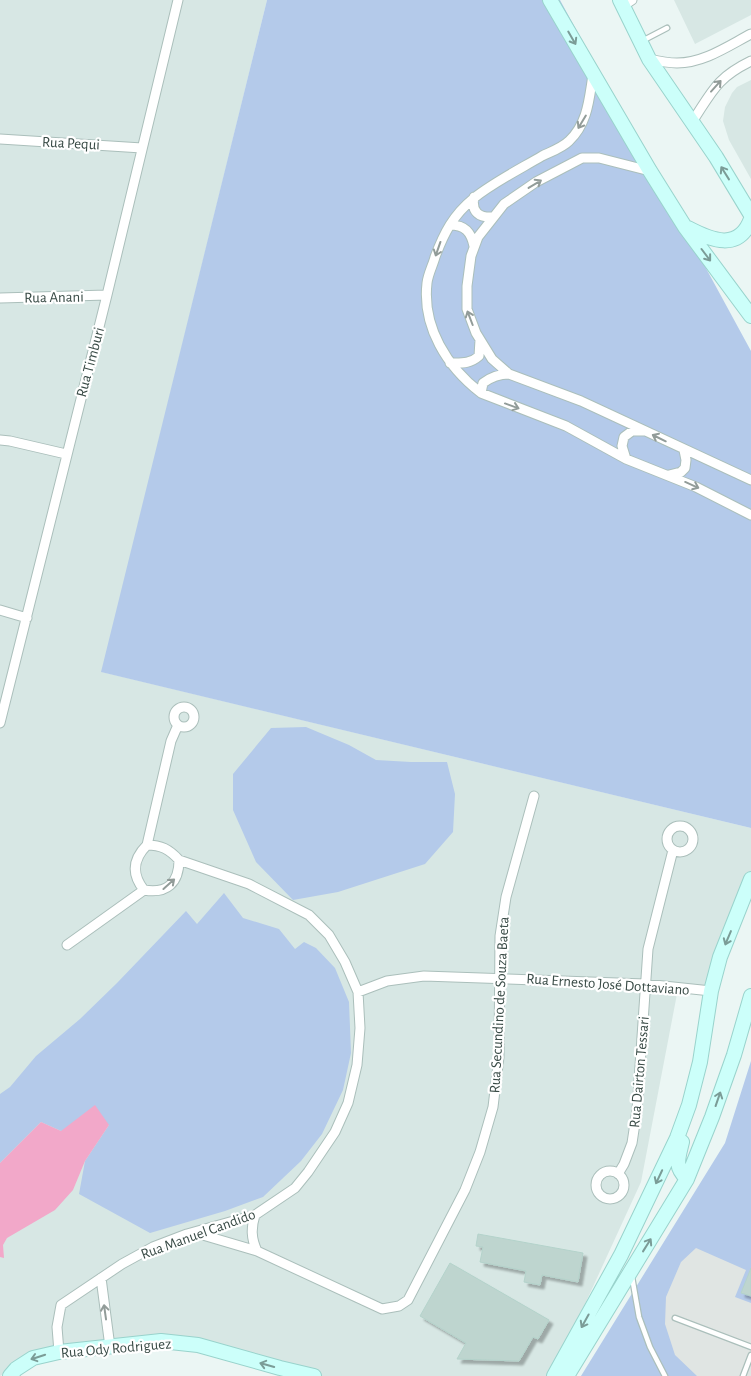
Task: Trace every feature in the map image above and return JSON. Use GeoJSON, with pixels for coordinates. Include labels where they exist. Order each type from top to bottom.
{"type":"FeatureCollection","features":[{"type":"Feature","properties":{"kind":"main road"},"geometry":{"type":"LineString","coordinates":[[550,0],[685,227],[751,316]]}},
{"type":"Feature","properties":{"kind":"main road"},"geometry":{"type":"LineString","coordinates":[[625,2],[649,59],[751,214]]}},
{"type":"Feature","properties":{"kind":"main road"},"geometry":{"type":"LineString","coordinates":[[685,227],[705,237],[732,240],[742,235],[751,219]]}},
{"type":"Feature","properties":{"kind":"main road"},"geometry":{"type":"LineString","coordinates":[[554,1376],[622,1254],[677,1138],[689,1105],[700,1062],[711,991],[720,957],[751,879]]}},
{"type":"Feature","properties":{"kind":"main road"},"geometry":{"type":"LineString","coordinates":[[567,1376],[687,1179],[718,1099],[751,996]]}},
{"type":"Feature","properties":{"kind":"main road"},"geometry":{"type":"LineString","coordinates":[[687,1179],[680,1171],[678,1156],[688,1122],[689,1105]]}},
{"type":"Feature","properties":{"kind":"main road","name":"Rua Ody Rodriguez"},"geometry":{"type":"LineString","coordinates":[[10,1376],[16,1369],[33,1358],[60,1352],[161,1341],[198,1345],[314,1376]]}},
{"type":"Feature","properties":{"kind":"street","name":"Rua Timburi"},"geometry":{"type":"LineString","coordinates":[[0,723],[107,296],[178,0]]}},
{"type":"Feature","properties":{"kind":"street"},"geometry":{"type":"LineString","coordinates":[[649,59],[679,63],[693,61],[711,55],[751,34]]}},
{"type":"Feature","properties":{"kind":"street"},"geometry":{"type":"LineString","coordinates":[[692,122],[718,83],[737,68],[751,62]]}},
{"type":"Feature","properties":{"kind":"street"},"geometry":{"type":"LineString","coordinates":[[594,75],[586,118],[568,142],[474,198],[459,212],[443,234],[427,282],[427,314],[436,339],[450,363],[481,393],[566,426],[626,459],[696,487],[751,515]]}},
{"type":"Feature","properties":{"kind":"street","name":"Rua Pequi"},"geometry":{"type":"LineString","coordinates":[[0,139],[142,148]]}},
{"type":"Feature","properties":{"kind":"street"},"geometry":{"type":"LineString","coordinates":[[508,374],[492,359],[480,340],[467,309],[469,266],[478,237],[504,204],[536,182],[582,158],[599,158],[650,171]]}},
{"type":"Feature","properties":{"kind":"street"},"geometry":{"type":"LineString","coordinates":[[474,198],[473,205],[476,212],[487,217],[493,217]]}},
{"type":"Feature","properties":{"kind":"street"},"geometry":{"type":"LineString","coordinates":[[450,225],[463,227],[470,232],[474,246]]}},
{"type":"Feature","properties":{"kind":"street","name":"Rua Anani"},"geometry":{"type":"LineString","coordinates":[[0,298],[107,296]]}},
{"type":"Feature","properties":{"kind":"street"},"geometry":{"type":"LineString","coordinates":[[450,363],[473,361],[479,356],[480,340]]}},
{"type":"Feature","properties":{"kind":"street"},"geometry":{"type":"LineString","coordinates":[[481,393],[482,383],[499,374],[508,374],[581,400],[751,480]]}},
{"type":"Feature","properties":{"kind":"street"},"geometry":{"type":"LineString","coordinates":[[626,459],[622,446],[624,437],[632,431],[644,430]]}},
{"type":"Feature","properties":{"kind":"street"},"geometry":{"type":"LineString","coordinates":[[0,440],[66,454]]}},
{"type":"Feature","properties":{"kind":"street"},"geometry":{"type":"LineString","coordinates":[[669,476],[685,468],[684,450]]}},
{"type":"Feature","properties":{"kind":"street"},"geometry":{"type":"LineString","coordinates":[[0,610],[26,618]]}},
{"type":"Feature","properties":{"kind":"street"},"geometry":{"type":"LineString","coordinates":[[178,725],[171,741],[147,845],[139,853],[135,862],[138,882],[144,890],[155,892],[166,889],[174,881],[179,871],[179,860]]}},
{"type":"Feature","properties":{"kind":"street","name":"Rua Secundino de Souza Baeta"},"geometry":{"type":"LineString","coordinates":[[196,1233],[257,1251],[374,1306],[392,1308],[400,1306],[408,1300],[465,1190],[480,1152],[493,1107],[499,1057],[500,936],[506,897],[534,796]]}},
{"type":"Feature","properties":{"kind":"street","name":"Rua Manuel Candido"},"geometry":{"type":"LineString","coordinates":[[60,1352],[57,1327],[60,1305],[122,1264],[153,1247],[255,1215],[295,1188],[335,1132],[348,1102],[357,1065],[360,1028],[358,992],[345,962],[329,935],[309,915],[249,884],[179,860],[165,848],[147,845]]}},
{"type":"Feature","properties":{"kind":"street","name":"Rua Dairton Tessari"},"geometry":{"type":"LineString","coordinates":[[618,1174],[632,1143],[637,1110],[648,949],[674,850]]}},
{"type":"Feature","properties":{"kind":"street"},"geometry":{"type":"LineString","coordinates":[[67,945],[144,890]]}},
{"type":"Feature","properties":{"kind":"street","name":"Rua Ernesto José Dottaviano"},"geometry":{"type":"LineString","coordinates":[[358,992],[388,981],[424,976],[499,977],[645,984],[711,991]]}},
{"type":"Feature","properties":{"kind":"street"},"geometry":{"type":"LineString","coordinates":[[255,1215],[252,1233],[257,1251]]}},
{"type":"Feature","properties":{"kind":"street"},"geometry":{"type":"LineString","coordinates":[[101,1278],[110,1347]]}},
{"type":"Feature","properties":{"kind":"lane"},"geometry":{"type":"LineString","coordinates":[[641,41],[666,28]]}},
{"type":"Feature","properties":{"kind":"lane"},"geometry":{"type":"LineString","coordinates":[[630,1271],[639,1317],[650,1347],[666,1376]]}},
{"type":"Feature","properties":{"kind":"lane"},"geometry":{"type":"LineString","coordinates":[[675,1318],[751,1347]]}},
{"type":"Feature","properties":{"kind":"lane"},"geometry":{"type":"LineString","coordinates":[[743,1376],[751,1355]]}},
{"type":"Feature","properties":{"kind":"shaded area"},"geometry":{"type":"Polygon","coordinates":[[[0,0],[267,0],[102,672],[751,828],[751,876],[711,991],[677,994],[641,1182],[552,1376],[321,1376],[198,1345],[110,1347],[16,1369],[0,1376],[0,0]]]}},
{"type":"Feature","properties":{"kind":"shaded area"},"geometry":{"type":"Polygon","coordinates":[[[267,0],[560,0],[751,351],[751,828],[101,672],[267,0]]]}},
{"type":"Feature","properties":{"kind":"shaded area"},"geometry":{"type":"Polygon","coordinates":[[[674,0],[751,0],[751,15],[695,44],[674,0]]]}},
{"type":"Feature","properties":{"kind":"shaded area"},"geometry":{"type":"Polygon","coordinates":[[[751,80],[751,179],[729,140],[723,121],[725,107],[732,93],[737,87],[751,80]]]}},
{"type":"Feature","properties":{"kind":"shaded area"},"geometry":{"type":"Polygon","coordinates":[[[306,727],[349,745],[376,760],[447,762],[455,794],[453,832],[425,864],[338,892],[293,900],[256,862],[233,810],[233,774],[271,728],[306,727]]]}},
{"type":"Feature","properties":{"kind":"shaded area"},"geometry":{"type":"Polygon","coordinates":[[[224,893],[243,918],[279,929],[295,949],[304,942],[316,948],[335,968],[349,1002],[351,1053],[343,1090],[322,1134],[301,1161],[263,1197],[225,1211],[150,1233],[79,1194],[85,1161],[109,1125],[61,1131],[41,1122],[0,1163],[0,1094],[10,1087],[36,1056],[80,1019],[117,983],[186,911],[197,924],[224,893]]]}},
{"type":"Feature","properties":{"kind":"shaded area"},"geometry":{"type":"Polygon","coordinates":[[[751,1061],[751,1376],[581,1376],[725,1143],[751,1061]]]}},
{"type":"Feature","properties":{"kind":"shaded area"},"geometry":{"type":"Polygon","coordinates":[[[95,1105],[109,1125],[85,1161],[73,1190],[55,1210],[7,1238],[3,1245],[4,1258],[0,1257],[0,1163],[41,1122],[61,1131],[95,1105]]]}},
{"type":"Feature","properties":{"kind":"shaded area"},"geometry":{"type":"Polygon","coordinates":[[[696,1248],[746,1270],[735,1297],[751,1303],[751,1376],[697,1376],[675,1355],[665,1324],[666,1297],[681,1262],[696,1248]]]}},
{"type":"Feature","properties":{"kind":"building"},"geometry":{"type":"Polygon","coordinates":[[[478,1234],[583,1253],[578,1282],[542,1275],[540,1285],[524,1282],[526,1271],[480,1262],[483,1247],[476,1246],[478,1234]]]}},
{"type":"Feature","properties":{"kind":"building"},"geometry":{"type":"Polygon","coordinates":[[[450,1263],[549,1320],[538,1339],[533,1337],[519,1361],[457,1359],[466,1343],[420,1316],[450,1263]]]}},
{"type":"Feature","properties":{"kind":"building"},"geometry":{"type":"Polygon","coordinates":[[[751,1268],[751,1296],[741,1293],[751,1268]]]}}]}
